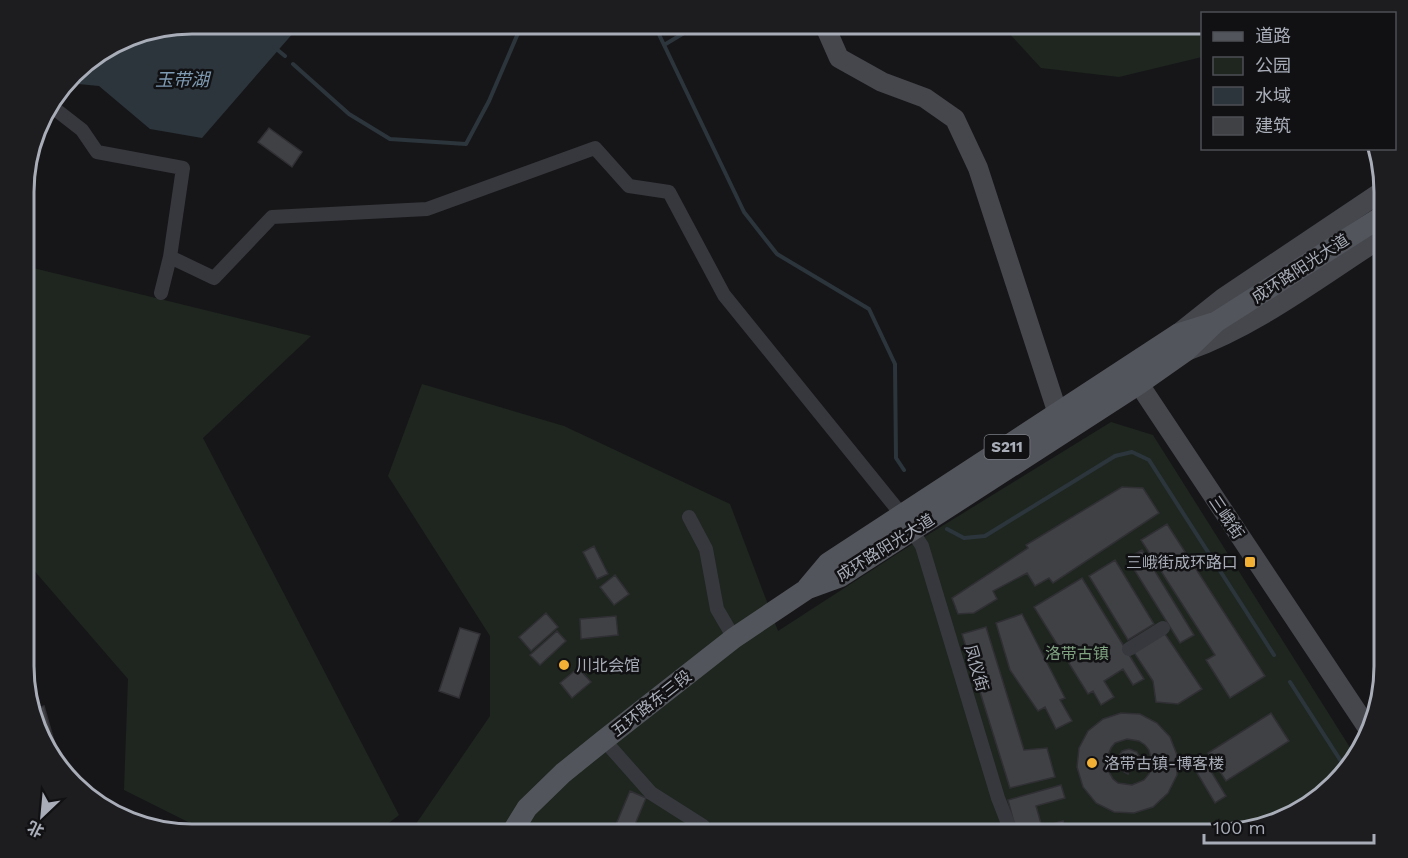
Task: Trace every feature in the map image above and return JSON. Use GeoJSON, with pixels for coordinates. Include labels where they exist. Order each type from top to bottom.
{"type":"FeatureCollection","features":[{"type":"Feature","properties":{"kind":"main road","name":"成环路阳光大道"},"geometry":{"type":"LineString","coordinates":[[908,523],[1127,367],[1182,342],[1216,322],[1373,222]]}},
{"type":"Feature","properties":{"kind":"main road","name":"成环路阳光大道"},"geometry":{"type":"LineString","coordinates":[[807,589],[828,563],[908,523],[1139,384],[1182,342]]}},
{"type":"Feature","properties":{"kind":"main road","name":"五环路东三段"},"geometry":{"type":"LineString","coordinates":[[517,824],[527,808],[563,773],[734,639],[807,589]]}},
{"type":"Feature","properties":{"kind":"street"},"geometry":{"type":"LineString","coordinates":[[828,34],[839,58],[882,82],[925,98],[955,119],[978,168],[1058,414]]}},
{"type":"Feature","properties":{"kind":"street"},"geometry":{"type":"LineString","coordinates":[[57,111],[82,130],[98,152],[183,168],[170,257],[161,293]]}},
{"type":"Feature","properties":{"kind":"street","name":"凤仪街"},"geometry":{"type":"LineString","coordinates":[[170,257],[214,278],[272,217],[427,209],[595,148],[629,186],[669,192],[724,295],[908,523],[922,546],[998,798],[1008,823]]}},
{"type":"Feature","properties":{"kind":"street"},"geometry":{"type":"LineString","coordinates":[[1182,342],[1223,298],[1373,197]]}},
{"type":"Feature","properties":{"kind":"street"},"geometry":{"type":"LineString","coordinates":[[1182,342],[1218,340],[1373,243]]}},
{"type":"Feature","properties":{"kind":"street","name":"三峨街"},"geometry":{"type":"LineString","coordinates":[[1127,367],[1363,721]]}},
{"type":"Feature","properties":{"kind":"street"},"geometry":{"type":"LineString","coordinates":[[689,517],[706,549],[717,609],[734,639]]}},
{"type":"Feature","properties":{"kind":"street"},"geometry":{"type":"LineString","coordinates":[[1130,649],[1163,628]]}},
{"type":"Feature","properties":{"kind":"street"},"geometry":{"type":"LineString","coordinates":[[604,740],[651,793],[699,824]]}},
{"type":"Feature","properties":{"kind":"green space"},"geometry":{"type":"Polygon","coordinates":[[[1010,34],[1201,34],[1201,57],[1119,77],[1041,68],[1010,34]]]}},
{"type":"Feature","properties":{"kind":"green space"},"geometry":{"type":"Polygon","coordinates":[[[34,268],[311,336],[203,438],[399,815],[388,824],[192,824],[124,790],[128,679],[34,570],[34,268]]]}},
{"type":"Feature","properties":{"kind":"green space","name":"洛带古镇"},"geometry":{"type":"Polygon","coordinates":[[[422,384],[564,426],[730,504],[778,631],[900,552],[1111,422],[1153,435],[1350,748],[1327,777],[1295,802],[1257,818],[1226,823],[416,824],[490,716],[490,636],[388,476],[422,384]]]}},
{"type":"Feature","properties":{"kind":"water","name":"玉带湖"},"geometry":{"type":"Polygon","coordinates":[[[192,34],[292,34],[202,138],[150,129],[99,86],[78,84],[113,56],[151,40],[192,34]]]}},
{"type":"Feature","properties":{"kind":"building"},"geometry":{"type":"Polygon","coordinates":[[[269,128],[302,152],[292,167],[258,142],[269,128]]]}},
{"type":"Feature","properties":{"kind":"building"},"geometry":{"type":"Polygon","coordinates":[[[1122,487],[1143,488],[1159,513],[1053,583],[1049,578],[1035,586],[1027,573],[993,591],[997,599],[974,613],[958,614],[952,598],[1028,548],[1026,545],[1122,487]]]}},
{"type":"Feature","properties":{"kind":"building"},"geometry":{"type":"Polygon","coordinates":[[[1167,524],[1265,676],[1230,698],[1206,660],[1215,655],[1141,540],[1167,524]]]}},
{"type":"Feature","properties":{"kind":"building"},"geometry":{"type":"Polygon","coordinates":[[[594,546],[608,574],[597,579],[583,552],[594,546]]]}},
{"type":"Feature","properties":{"kind":"building"},"geometry":{"type":"Polygon","coordinates":[[[1142,550],[1194,635],[1180,643],[1127,558],[1142,550]]]}},
{"type":"Feature","properties":{"kind":"building"},"geometry":{"type":"Polygon","coordinates":[[[1115,560],[1154,624],[1128,640],[1089,576],[1115,560]]]}},
{"type":"Feature","properties":{"kind":"building"},"geometry":{"type":"Polygon","coordinates":[[[615,575],[629,594],[614,605],[600,587],[615,575]]]}},
{"type":"Feature","properties":{"kind":"building"},"geometry":{"type":"Polygon","coordinates":[[[1082,578],[1144,679],[1133,685],[1123,669],[1104,681],[1114,697],[1101,705],[1093,691],[1088,694],[1034,607],[1082,578]]]}},
{"type":"Feature","properties":{"kind":"building"},"geometry":{"type":"Polygon","coordinates":[[[546,613],[558,627],[531,651],[519,637],[546,613]]]}},
{"type":"Feature","properties":{"kind":"building"},"geometry":{"type":"Polygon","coordinates":[[[1022,614],[1065,698],[1060,700],[1072,721],[1056,729],[1045,707],[1038,711],[1010,670],[996,623],[1022,614]]]}},
{"type":"Feature","properties":{"kind":"building"},"geometry":{"type":"Polygon","coordinates":[[[616,616],[618,635],[581,639],[580,619],[616,616]]]}},
{"type":"Feature","properties":{"kind":"building"},"geometry":{"type":"Polygon","coordinates":[[[986,627],[1024,750],[1047,748],[1055,777],[1010,788],[962,634],[986,627]]]}},
{"type":"Feature","properties":{"kind":"building"},"geometry":{"type":"Polygon","coordinates":[[[460,628],[480,634],[459,698],[439,691],[460,628]]]}},
{"type":"Feature","properties":{"kind":"building"},"geometry":{"type":"Polygon","coordinates":[[[557,631],[566,641],[540,665],[530,655],[557,631]]]}},
{"type":"Feature","properties":{"kind":"building"},"geometry":{"type":"Polygon","coordinates":[[[1163,631],[1202,689],[1178,704],[1156,702],[1153,681],[1133,651],[1163,631]]]}},
{"type":"Feature","properties":{"kind":"building"},"geometry":{"type":"Polygon","coordinates":[[[578,668],[591,682],[572,698],[560,683],[578,668]]]}},
{"type":"Feature","properties":{"kind":"building"},"geometry":{"type":"Polygon","coordinates":[[[44,706],[54,740],[43,716],[41,707],[44,706]]]}},
{"type":"Feature","properties":{"kind":"building","name":"洛带古镇-博客楼"},"geometry":{"type":"Polygon","coordinates":[[[1121,713],[1140,714],[1157,723],[1170,737],[1177,755],[1177,775],[1168,793],[1153,807],[1134,813],[1114,812],[1096,803],[1083,787],[1077,767],[1079,748],[1088,731],[1103,719],[1121,713]],[[1127,739],[1115,743],[1111,748],[1106,767],[1118,783],[1132,785],[1144,780],[1149,774],[1152,762],[1149,750],[1139,741],[1127,739]]]}},
{"type":"Feature","properties":{"kind":"building"},"geometry":{"type":"Polygon","coordinates":[[[1271,713],[1289,741],[1226,781],[1208,753],[1271,713]]]}},
{"type":"Feature","properties":{"kind":"building"},"geometry":{"type":"Polygon","coordinates":[[[1129,749],[1137,752],[1141,760],[1139,768],[1134,765],[1135,761],[1131,755],[1123,757],[1121,764],[1124,768],[1129,769],[1128,774],[1117,768],[1116,761],[1122,751],[1129,749]]]}},
{"type":"Feature","properties":{"kind":"building"},"geometry":{"type":"Polygon","coordinates":[[[1201,755],[1226,796],[1215,803],[1190,761],[1201,755]]]}},
{"type":"Feature","properties":{"kind":"building"},"geometry":{"type":"Polygon","coordinates":[[[1061,785],[1065,798],[1036,806],[1041,823],[1014,823],[1008,800],[1061,785]]]}},
{"type":"Feature","properties":{"kind":"building"},"geometry":{"type":"Polygon","coordinates":[[[630,791],[646,798],[635,824],[616,824],[630,791]]]}},
{"type":"Feature","properties":{"kind":"waterway"},"geometry":{"type":"LineString","coordinates":[[293,64],[349,114],[390,139],[466,144],[489,101],[518,34]]}},
{"type":"Feature","properties":{"kind":"waterway"},"geometry":{"type":"LineString","coordinates":[[659,34],[744,212],[777,254],[869,309],[895,364],[896,458],[904,470]]}},
{"type":"Feature","properties":{"kind":"waterway"},"geometry":{"type":"LineString","coordinates":[[664,45],[682,34]]}},
{"type":"Feature","properties":{"kind":"waterway"},"geometry":{"type":"LineString","coordinates":[[274,47],[285,56]]}},
{"type":"Feature","properties":{"kind":"waterway"},"geometry":{"type":"LineString","coordinates":[[947,529],[964,538],[985,536],[1115,456],[1132,452],[1149,460],[1274,655]]}},
{"type":"Feature","properties":{"kind":"waterway"},"geometry":{"type":"LineString","coordinates":[[1290,682],[1341,762]]}},
{"type":"Feature","properties":{"kind":"place","name":"三峨街成环路口"},"geometry":{"type":"Point","coordinates":[1250,562]}},
{"type":"Feature","properties":{"kind":"place","name":"川北会馆"},"geometry":{"type":"Point","coordinates":[564,665]}},
{"type":"Feature","properties":{"kind":"place","name":"洛带古镇-博客楼"},"geometry":{"type":"Point","coordinates":[1092,763]}}]}
